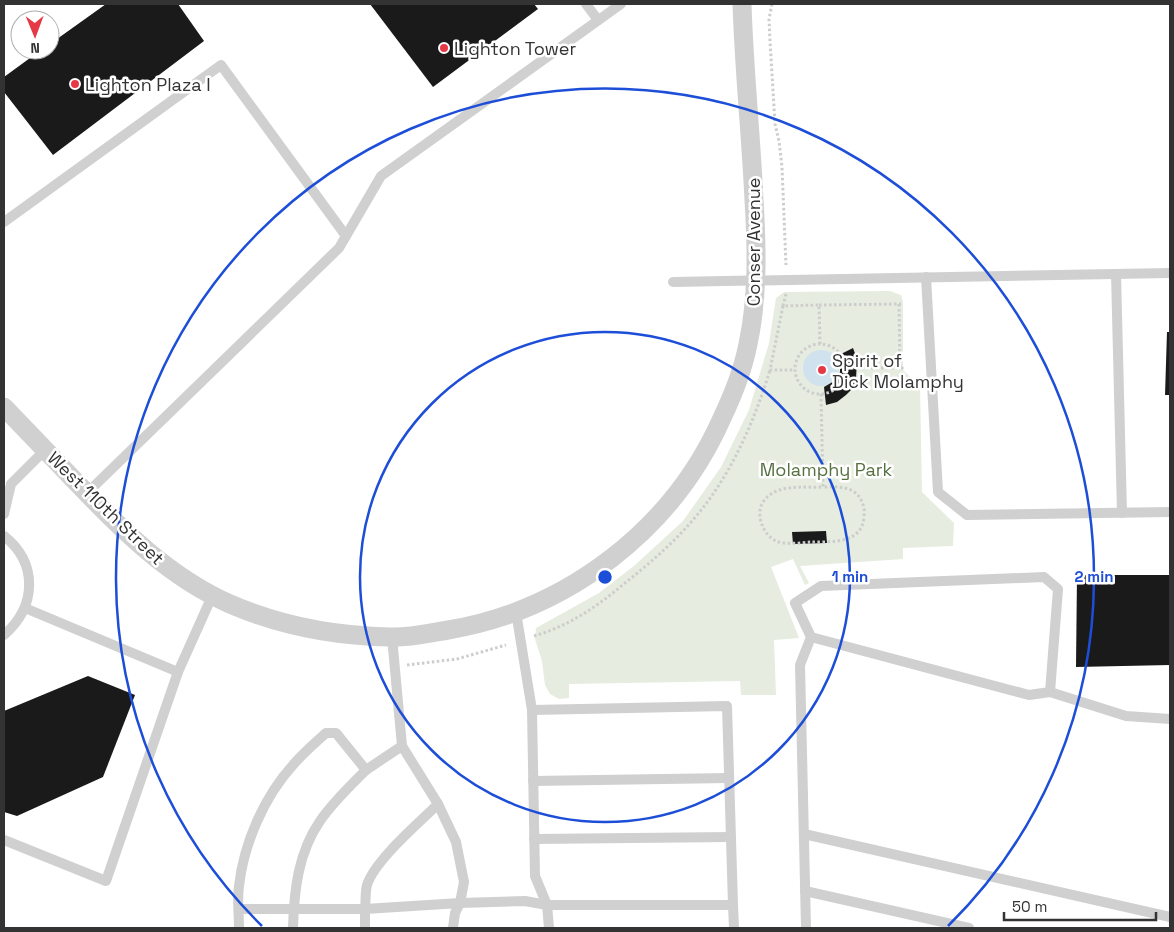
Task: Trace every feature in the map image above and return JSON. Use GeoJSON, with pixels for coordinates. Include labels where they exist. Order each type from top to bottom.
{"type":"FeatureCollection","features":[{"type":"Feature","properties":{"kind":"street","name":"Conser Avenue"},"geometry":{"type":"LineString","coordinates":[[392,637],[468,627],[516,612],[568,588],[612,560],[651,525],[684,486],[712,442],[734,393],[748,346],[756,298],[756,230],[742,4]]}},
{"type":"Feature","properties":{"kind":"street","name":"West 110th Street"},"geometry":{"type":"LineString","coordinates":[[4,407],[133,539],[154,558],[186,580],[228,603],[274,620],[322,632],[392,637]]}},
{"type":"Feature","properties":{"kind":"lane"},"geometry":{"type":"LineString","coordinates":[[586,4],[598,20]]}},
{"type":"Feature","properties":{"kind":"lane"},"geometry":{"type":"LineString","coordinates":[[87,493],[339,248],[381,176],[621,4]]}},
{"type":"Feature","properties":{"kind":"lane"},"geometry":{"type":"LineString","coordinates":[[4,222],[221,65],[346,236]]}},
{"type":"Feature","properties":{"kind":"lane"},"geometry":{"type":"LineString","coordinates":[[1116,274],[1122,512]]}},
{"type":"Feature","properties":{"kind":"lane"},"geometry":{"type":"LineString","coordinates":[[674,282],[1170,274]]}},
{"type":"Feature","properties":{"kind":"lane"},"geometry":{"type":"LineString","coordinates":[[926,277],[938,492],[967,515],[1170,512]]}},
{"type":"Feature","properties":{"kind":"lane"},"geometry":{"type":"LineString","coordinates":[[4,514],[11,484],[45,450]]}},
{"type":"Feature","properties":{"kind":"lane"},"geometry":{"type":"LineString","coordinates":[[4,536],[13,543],[23,557],[28,574],[29,591],[25,608],[15,625],[4,634]]}},
{"type":"Feature","properties":{"kind":"lane"},"geometry":{"type":"LineString","coordinates":[[806,928],[800,665],[811,637],[795,604],[821,586],[1044,577],[1058,589],[1050,692]]}},
{"type":"Feature","properties":{"kind":"lane"},"geometry":{"type":"LineString","coordinates":[[4,840],[106,881],[178,672],[213,594]]}},
{"type":"Feature","properties":{"kind":"lane"},"geometry":{"type":"LineString","coordinates":[[25,608],[178,672]]}},
{"type":"Feature","properties":{"kind":"lane"},"geometry":{"type":"LineString","coordinates":[[516,612],[532,710],[535,876],[547,905],[549,928]]}},
{"type":"Feature","properties":{"kind":"lane"},"geometry":{"type":"LineString","coordinates":[[392,637],[402,746],[438,804],[456,842],[464,882],[460,904],[455,913],[453,928]]}},
{"type":"Feature","properties":{"kind":"lane"},"geometry":{"type":"LineString","coordinates":[[811,637],[1029,695],[1050,692],[1126,716],[1170,719]]}},
{"type":"Feature","properties":{"kind":"lane"},"geometry":{"type":"LineString","coordinates":[[532,710],[727,706],[734,928]]}},
{"type":"Feature","properties":{"kind":"lane"},"geometry":{"type":"LineString","coordinates":[[239,928],[239,886],[242,867],[254,830],[263,809],[293,765],[326,733],[331,732],[336,733],[366,770]]}},
{"type":"Feature","properties":{"kind":"lane"},"geometry":{"type":"LineString","coordinates":[[293,928],[294,893],[300,866],[319,822],[335,802],[366,770],[402,746]]}},
{"type":"Feature","properties":{"kind":"lane"},"geometry":{"type":"LineString","coordinates":[[533,781],[729,778]]}},
{"type":"Feature","properties":{"kind":"lane"},"geometry":{"type":"LineString","coordinates":[[365,928],[368,885],[379,865],[400,841],[438,804]]}},
{"type":"Feature","properties":{"kind":"lane"},"geometry":{"type":"LineString","coordinates":[[804,834],[1170,917]]}},
{"type":"Feature","properties":{"kind":"lane"},"geometry":{"type":"LineString","coordinates":[[534,839],[731,837]]}},
{"type":"Feature","properties":{"kind":"lane"},"geometry":{"type":"LineString","coordinates":[[805,891],[969,928]]}},
{"type":"Feature","properties":{"kind":"lane"},"geometry":{"type":"LineString","coordinates":[[239,909],[366,908],[524,901],[547,905],[733,905]]}},
{"type":"Feature","properties":{"kind":"path"},"geometry":{"type":"LineString","coordinates":[[772,4],[769,19],[770,42],[775,124],[782,167],[786,293],[770,370],[795,370]]}},
{"type":"Feature","properties":{"kind":"path"},"geometry":{"type":"LineString","coordinates":[[784,306],[900,304],[902,368],[846,368]]}},
{"type":"Feature","properties":{"kind":"path"},"geometry":{"type":"LineString","coordinates":[[819,305],[820,344]]}},
{"type":"Feature","properties":{"kind":"path"},"geometry":{"type":"LineString","coordinates":[[820,344],[831,345],[838,350],[843,357],[846,368],[842,382],[837,389],[821,394],[812,393],[799,384],[795,370],[796,360],[800,353],[806,348],[820,344]]}},
{"type":"Feature","properties":{"kind":"path"},"geometry":{"type":"LineString","coordinates":[[821,394],[823,487]]}},
{"type":"Feature","properties":{"kind":"path"},"geometry":{"type":"LineString","coordinates":[[844,486],[855,492],[862,501],[865,512],[864,526],[856,535],[837,541],[789,543],[776,541],[763,529],[760,515],[762,503],[773,492],[784,488],[823,487],[844,486]]}},
{"type":"Feature","properties":{"kind":"green space","name":"Molamphy Park"},"geometry":{"type":"Polygon","coordinates":[[[890,291],[901,295],[903,302],[903,370],[920,386],[922,492],[954,523],[953,546],[903,548],[903,559],[800,566],[809,583],[805,585],[793,559],[771,567],[799,638],[774,640],[776,695],[741,695],[740,681],[569,684],[569,698],[559,699],[550,694],[545,685],[542,661],[535,639],[536,628],[599,593],[635,565],[683,521],[721,467],[749,410],[769,343],[776,298],[784,292],[890,291]]]}},
{"type":"Feature","properties":{"kind":"water"},"geometry":{"type":"Polygon","coordinates":[[[821,350],[828,351],[834,355],[838,361],[838,375],[834,381],[828,385],[821,386],[814,385],[808,381],[804,375],[803,368],[804,361],[808,355],[814,351],[821,350]]]}},
{"type":"Feature","properties":{"kind":"building","name":"Lighton Plaza I"},"geometry":{"type":"Polygon","coordinates":[[[106,4],[178,4],[204,41],[53,155],[4,92],[4,77],[27,60],[60,60],[60,37],[106,4]]]}},
{"type":"Feature","properties":{"kind":"building","name":"Lighton Tower"},"geometry":{"type":"Polygon","coordinates":[[[370,4],[534,4],[538,9],[433,87],[370,4]]]}},
{"type":"Feature","properties":{"kind":"building"},"geometry":{"type":"Polygon","coordinates":[[[1167,332],[1170,332],[1170,395],[1165,395],[1167,332]]]}},
{"type":"Feature","properties":{"kind":"building"},"geometry":{"type":"Polygon","coordinates":[[[853,348],[857,359],[854,387],[837,402],[826,405],[824,387],[836,380],[840,372],[840,363],[837,356],[853,348]]]}},
{"type":"Feature","properties":{"kind":"building"},"geometry":{"type":"Polygon","coordinates":[[[826,531],[827,543],[793,544],[792,532],[826,531]]]}},
{"type":"Feature","properties":{"kind":"building"},"geometry":{"type":"Polygon","coordinates":[[[1077,575],[1170,575],[1170,665],[1076,667],[1077,575]]]}},
{"type":"Feature","properties":{"kind":"building"},"geometry":{"type":"Polygon","coordinates":[[[88,676],[135,695],[103,777],[17,816],[4,812],[4,711],[88,676]]]}},
{"type":"Feature","properties":{"kind":"place","name":"Lighton Tower"},"geometry":{"type":"Point","coordinates":[444,48]}},
{"type":"Feature","properties":{"kind":"place","name":"Lighton Plaza I"},"geometry":{"type":"Point","coordinates":[75,84]}},
{"type":"Feature","properties":{"kind":"place","name":"Spirit of Dick Molamphy"},"geometry":{"type":"Point","coordinates":[822,370]}}]}
